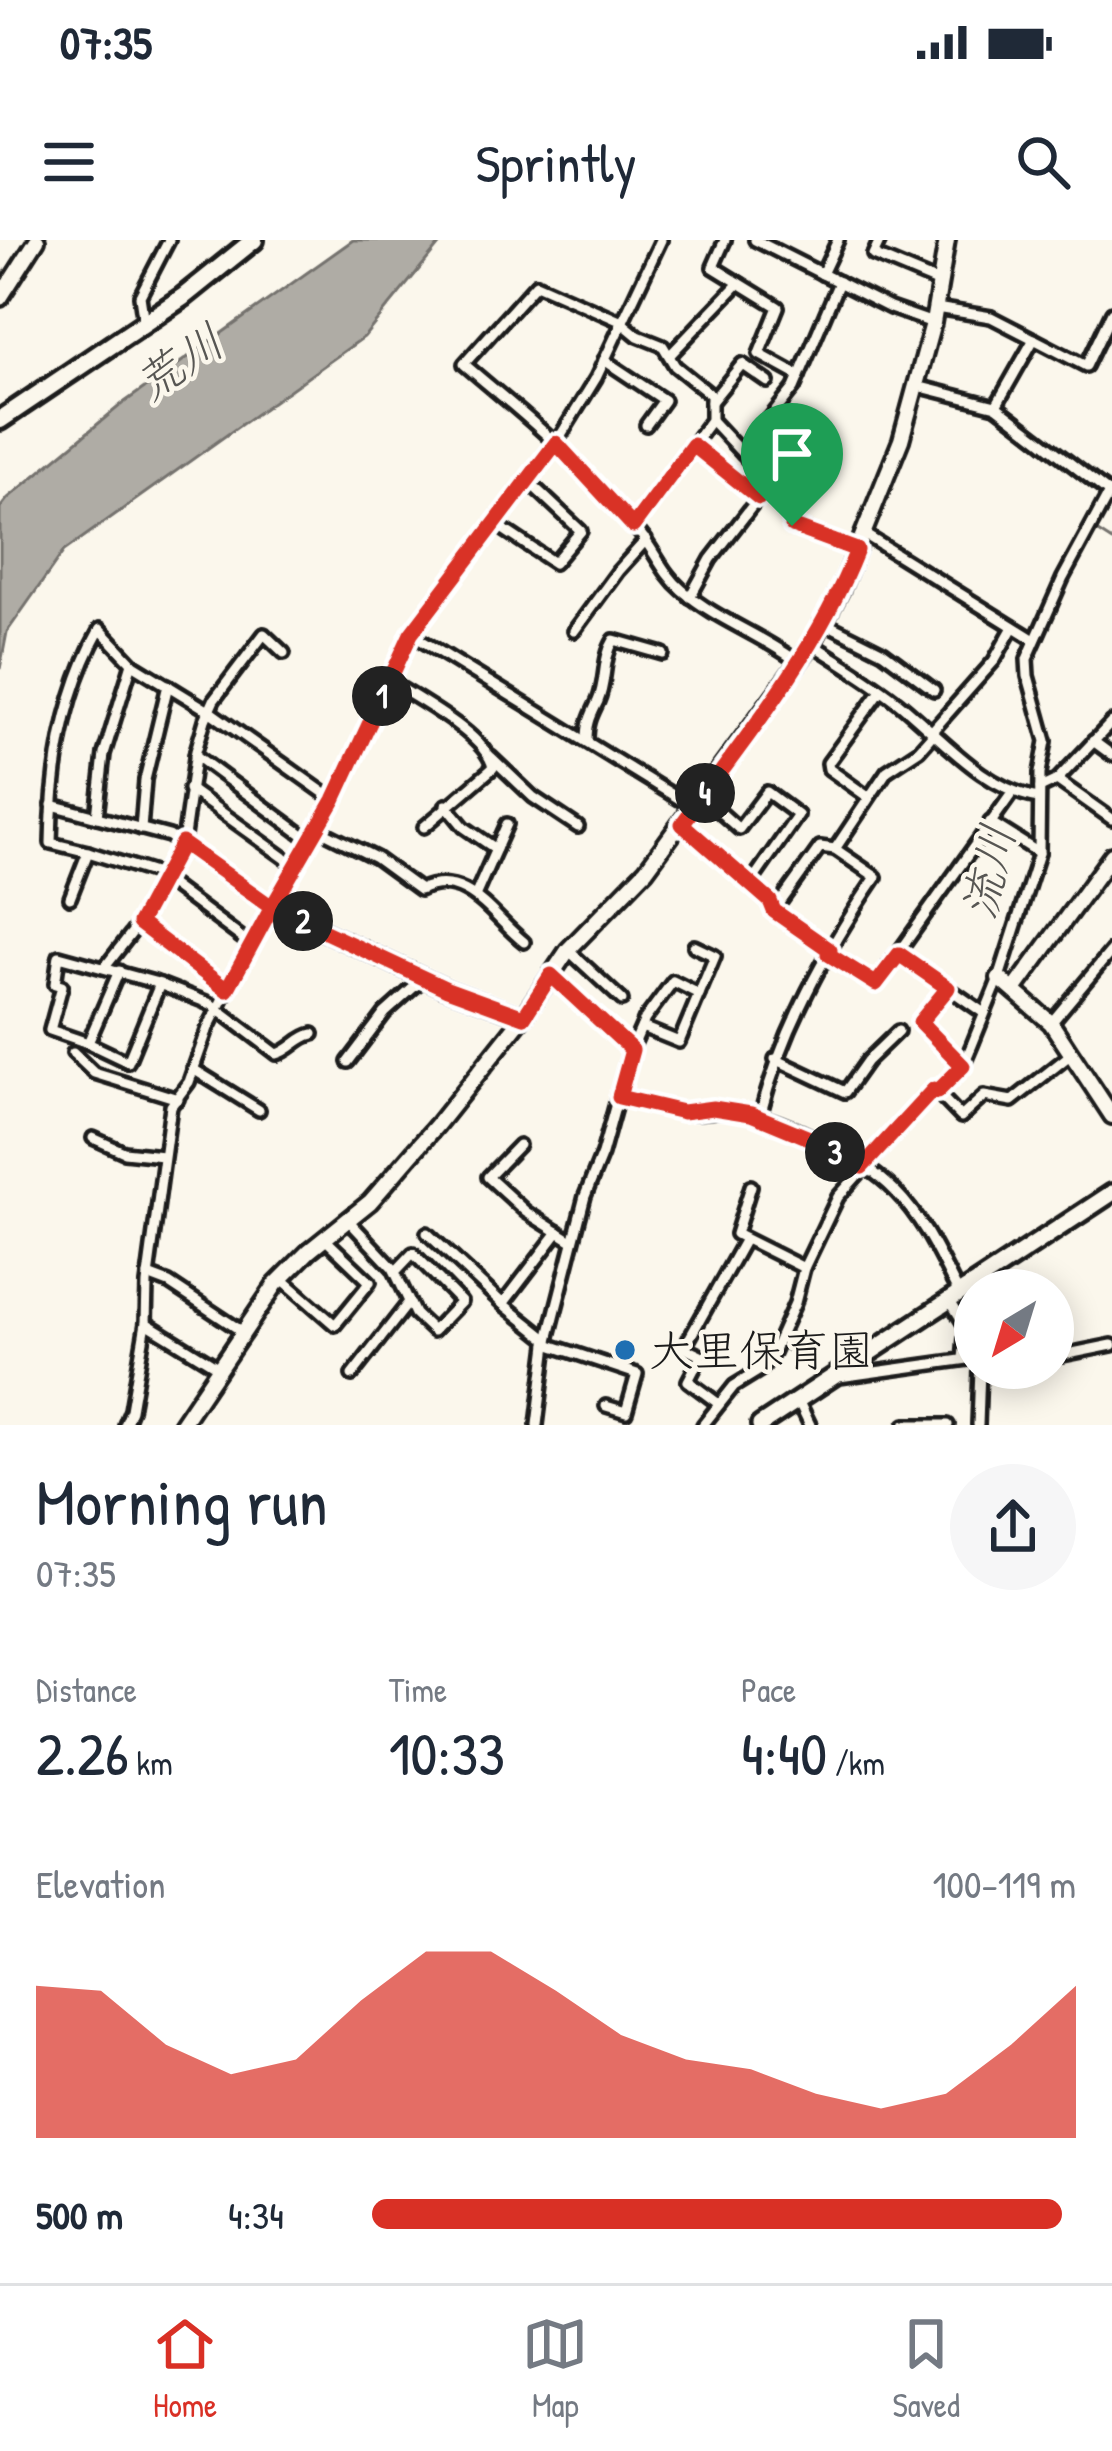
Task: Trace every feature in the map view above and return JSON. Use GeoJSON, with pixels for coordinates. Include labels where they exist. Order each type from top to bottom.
{"type":"FeatureCollection","features":[{"type":"Feature","properties":{"kind":"highway"},"geometry":{"type":"LineString","coordinates":[[0,420],[144,324],[254,240]]}},
{"type":"Feature","properties":{"kind":"main road"},"geometry":{"type":"LineString","coordinates":[[998,1269],[1112,1192]]}},
{"type":"Feature","properties":{"kind":"main road"},"geometry":{"type":"LineString","coordinates":[[760,1425],[800,1404],[954,1299]]}},
{"type":"Feature","properties":{"kind":"street"},"geometry":{"type":"LineString","coordinates":[[0,298],[37,240]]}},
{"type":"Feature","properties":{"kind":"street"},"geometry":{"type":"LineString","coordinates":[[144,324],[140,296],[169,240]]}},
{"type":"Feature","properties":{"kind":"street"},"geometry":{"type":"LineString","coordinates":[[124,1425],[131,1410],[146,1323],[168,1114],[194,1069],[250,944],[334,800],[411,634],[556,443],[604,360],[661,240]]}},
{"type":"Feature","properties":{"kind":"street"},"geometry":{"type":"LineString","coordinates":[[725,240],[713,267],[778,307],[759,354],[799,376]]}},
{"type":"Feature","properties":{"kind":"street"},"geometry":{"type":"LineString","coordinates":[[755,240],[890,308],[991,317],[1086,366],[1112,312]]}},
{"type":"Feature","properties":{"kind":"street"},"geometry":{"type":"LineString","coordinates":[[786,255],[793,240]]}},
{"type":"Feature","properties":{"kind":"street"},"geometry":{"type":"LineString","coordinates":[[822,274],[838,240]]}},
{"type":"Feature","properties":{"kind":"street"},"geometry":{"type":"LineString","coordinates":[[880,240],[873,256],[940,284]]}},
{"type":"Feature","properties":{"kind":"street"},"geometry":{"type":"LineString","coordinates":[[181,1425],[281,1278],[349,1221],[437,1125],[524,1017],[568,950],[646,870],[682,824],[812,644],[864,534],[901,440],[934,315],[943,242]]}},
{"type":"Feature","properties":{"kind":"street"},"geometry":{"type":"LineString","coordinates":[[0,267],[15,275]]}},
{"type":"Feature","properties":{"kind":"street"},"geometry":{"type":"LineString","coordinates":[[742,453],[799,376],[839,282]]}},
{"type":"Feature","properties":{"kind":"street"},"geometry":{"type":"LineString","coordinates":[[670,355],[739,283]]}},
{"type":"Feature","properties":{"kind":"street"},"geometry":{"type":"LineString","coordinates":[[799,663],[767,639],[733,627],[690,597],[664,570],[646,540],[556,443],[464,364],[536,284],[620,321],[638,336],[663,346],[675,366],[703,386],[712,421],[779,487],[792,506],[792,526],[857,550]]}},
{"type":"Feature","properties":{"kind":"street"},"geometry":{"type":"LineString","coordinates":[[997,406],[1034,339]]}},
{"type":"Feature","properties":{"kind":"street"},"geometry":{"type":"LineString","coordinates":[[604,360],[664,400],[646,425]]}},
{"type":"Feature","properties":{"kind":"street"},"geometry":{"type":"LineString","coordinates":[[711,403],[742,364],[768,382]]}},
{"type":"Feature","properties":{"kind":"street"},"geometry":{"type":"LineString","coordinates":[[917,386],[997,406],[1109,493],[1027,659],[1046,741],[1039,853],[999,978],[963,1066],[937,1092]]}},
{"type":"Feature","properties":{"kind":"street"},"geometry":{"type":"LineString","coordinates":[[633,526],[712,421]]}},
{"type":"Feature","properties":{"kind":"street"},"geometry":{"type":"LineString","coordinates":[[693,445],[759,498]]}},
{"type":"Feature","properties":{"kind":"street"},"geometry":{"type":"LineString","coordinates":[[494,523],[554,563],[581,531],[527,481]]}},
{"type":"Feature","properties":{"kind":"street"},"geometry":{"type":"LineString","coordinates":[[690,597],[712,559],[770,483]]}},
{"type":"Feature","properties":{"kind":"street"},"geometry":{"type":"LineString","coordinates":[[864,534],[1034,639]]}},
{"type":"Feature","properties":{"kind":"street"},"geometry":{"type":"LineString","coordinates":[[574,631],[646,540]]}},
{"type":"Feature","properties":{"kind":"street"},"geometry":{"type":"LineString","coordinates":[[825,623],[883,652],[934,691]]}},
{"type":"Feature","properties":{"kind":"street"},"geometry":{"type":"LineString","coordinates":[[836,849],[886,771],[919,750],[994,661],[1013,627]]}},
{"type":"Feature","properties":{"kind":"street"},"geometry":{"type":"LineString","coordinates":[[250,944],[164,878],[51,843],[60,744],[84,658],[100,628],[132,663],[334,800]]}},
{"type":"Feature","properties":{"kind":"street"},"geometry":{"type":"LineString","coordinates":[[105,967],[139,923],[182,843],[195,754],[208,711],[264,634],[284,652]]}},
{"type":"Feature","properties":{"kind":"street"},"geometry":{"type":"LineString","coordinates":[[411,634],[739,829],[767,792],[798,815],[750,884]]}},
{"type":"Feature","properties":{"kind":"street"},"geometry":{"type":"LineString","coordinates":[[586,740],[588,717],[599,700],[606,653],[614,640],[664,653]]}},
{"type":"Feature","properties":{"kind":"street"},"geometry":{"type":"LineString","coordinates":[[812,644],[881,690],[1012,793],[1040,793],[1112,722]]}},
{"type":"Feature","properties":{"kind":"street"},"geometry":{"type":"LineString","coordinates":[[98,817],[104,754],[132,663]]}},
{"type":"Feature","properties":{"kind":"street"},"geometry":{"type":"LineString","coordinates":[[389,681],[458,725],[533,797],[578,827]]}},
{"type":"Feature","properties":{"kind":"street"},"geometry":{"type":"LineString","coordinates":[[141,829],[145,781],[168,685]]}},
{"type":"Feature","properties":{"kind":"street"},"geometry":{"type":"LineString","coordinates":[[868,797],[828,764],[881,690]]}},
{"type":"Feature","properties":{"kind":"street"},"geometry":{"type":"LineString","coordinates":[[1093,741],[1112,755]]}},
{"type":"Feature","properties":{"kind":"street"},"geometry":{"type":"LineString","coordinates":[[195,754],[311,841]]}},
{"type":"Feature","properties":{"kind":"street"},"geometry":{"type":"LineString","coordinates":[[424,827],[493,768],[491,757]]}},
{"type":"Feature","properties":{"kind":"street"},"geometry":{"type":"LineString","coordinates":[[1057,780],[1112,819]]}},
{"type":"Feature","properties":{"kind":"street"},"geometry":{"type":"LineString","coordinates":[[189,789],[296,866]]}},
{"type":"Feature","properties":{"kind":"street"},"geometry":{"type":"LineString","coordinates":[[682,824],[770,901],[774,911],[876,984],[1012,793]]}},
{"type":"Feature","properties":{"kind":"street"},"geometry":{"type":"LineString","coordinates":[[52,805],[182,843],[272,907],[424,978],[524,1017]]}},
{"type":"Feature","properties":{"kind":"street"},"geometry":{"type":"LineString","coordinates":[[446,805],[464,827],[496,849]]}},
{"type":"Feature","properties":{"kind":"street"},"geometry":{"type":"LineString","coordinates":[[990,823],[1039,853]]}},
{"type":"Feature","properties":{"kind":"street"},"geometry":{"type":"LineString","coordinates":[[476,894],[507,824]]}},
{"type":"Feature","properties":{"kind":"street"},"geometry":{"type":"LineString","coordinates":[[318,830],[376,859],[420,890],[434,883],[476,894],[524,942]]}},
{"type":"Feature","properties":{"kind":"street"},"geometry":{"type":"LineString","coordinates":[[760,1116],[775,1059],[796,1011],[876,877],[836,849],[820,847],[774,911]]}},
{"type":"Feature","properties":{"kind":"street"},"geometry":{"type":"LineString","coordinates":[[70,898],[88,852]]}},
{"type":"Feature","properties":{"kind":"street"},"geometry":{"type":"LineString","coordinates":[[1014,990],[1112,855]]}},
{"type":"Feature","properties":{"kind":"street"},"geometry":{"type":"LineString","coordinates":[[139,923],[227,990]]}},
{"type":"Feature","properties":{"kind":"street"},"geometry":{"type":"LineString","coordinates":[[642,1027],[679,1042],[715,956],[694,946]]}},
{"type":"Feature","properties":{"kind":"street"},"geometry":{"type":"LineString","coordinates":[[568,950],[622,1000]]}},
{"type":"Feature","properties":{"kind":"street"},"geometry":{"type":"LineString","coordinates":[[1051,1023],[1112,950]]}},
{"type":"Feature","properties":{"kind":"street"},"geometry":{"type":"LineString","coordinates":[[899,954],[985,1013]]}},
{"type":"Feature","properties":{"kind":"street"},"geometry":{"type":"LineString","coordinates":[[160,984],[128,1062],[50,1030],[62,986],[55,984],[58,956],[160,984],[217,1009],[277,1054],[313,1034]]}},
{"type":"Feature","properties":{"kind":"street"},"geometry":{"type":"LineString","coordinates":[[88,1043],[119,971]]}},
{"type":"Feature","properties":{"kind":"street"},"geometry":{"type":"LineString","coordinates":[[551,975],[632,1050]]}},
{"type":"Feature","properties":{"kind":"street"},"geometry":{"type":"LineString","coordinates":[[348,1062],[385,1013],[424,978]]}},
{"type":"Feature","properties":{"kind":"street"},"geometry":{"type":"LineString","coordinates":[[999,978],[1051,1023],[1106,1097],[1112,1115]]}},
{"type":"Feature","properties":{"kind":"street"},"geometry":{"type":"LineString","coordinates":[[537,1425],[548,1342],[572,1240],[632,1050],[673,981],[699,994]]}},
{"type":"Feature","properties":{"kind":"street"},"geometry":{"type":"LineString","coordinates":[[948,988],[920,1022],[963,1066]]}},
{"type":"Feature","properties":{"kind":"street"},"geometry":{"type":"LineString","coordinates":[[775,1059],[845,1092],[867,1061],[898,1031]]}},
{"type":"Feature","properties":{"kind":"street"},"geometry":{"type":"LineString","coordinates":[[73,1053],[94,1072],[178,1099]]}},
{"type":"Feature","properties":{"kind":"street"},"geometry":{"type":"LineString","coordinates":[[703,1425],[734,1386],[770,1359],[795,1304],[804,1268],[838,1197],[934,1089],[961,1117],[984,1096],[1012,1101],[1070,1054]]}},
{"type":"Feature","properties":{"kind":"street"},"geometry":{"type":"LineString","coordinates":[[194,1069],[259,1110]]}},
{"type":"Feature","properties":{"kind":"street"},"geometry":{"type":"LineString","coordinates":[[619,1097],[683,1112],[713,1108],[760,1116],[862,1167],[883,1180],[911,1210],[954,1296]]}},
{"type":"Feature","properties":{"kind":"street"},"geometry":{"type":"LineString","coordinates":[[93,1138],[124,1152],[163,1156]]}},
{"type":"Feature","properties":{"kind":"street"},"geometry":{"type":"LineString","coordinates":[[519,1145],[488,1177],[526,1212],[572,1240]]}},
{"type":"Feature","properties":{"kind":"street"},"geometry":{"type":"LineString","coordinates":[[751,1186],[736,1234],[804,1268]]}},
{"type":"Feature","properties":{"kind":"street"},"geometry":{"type":"LineString","coordinates":[[349,1221],[395,1272],[409,1302],[433,1330],[460,1302],[413,1253],[395,1272]]}},
{"type":"Feature","properties":{"kind":"street"},"geometry":{"type":"LineString","coordinates":[[503,1304],[558,1232]]}},
{"type":"Feature","properties":{"kind":"street"},"geometry":{"type":"LineString","coordinates":[[428,1233],[548,1342],[637,1374],[626,1412],[605,1406]]}},
{"type":"Feature","properties":{"kind":"street"},"geometry":{"type":"LineString","coordinates":[[281,1278],[335,1325],[370,1282],[325,1239]]}},
{"type":"Feature","properties":{"kind":"street"},"geometry":{"type":"LineString","coordinates":[[719,1404],[688,1382],[700,1356],[684,1348],[745,1239]]}},
{"type":"Feature","properties":{"kind":"street"},"geometry":{"type":"LineString","coordinates":[[148,1275],[169,1283],[244,1332]]}},
{"type":"Feature","properties":{"kind":"street"},"geometry":{"type":"LineString","coordinates":[[352,1375],[409,1302]]}},
{"type":"Feature","properties":{"kind":"street"},"geometry":{"type":"LineString","coordinates":[[146,1323],[219,1369]]}},
{"type":"Feature","properties":{"kind":"street"},"geometry":{"type":"LineString","coordinates":[[1074,1353],[1112,1345]]}},
{"type":"Feature","properties":{"kind":"street"},"geometry":{"type":"LineString","coordinates":[[827,1382],[954,1361]]}},
{"type":"Feature","properties":{"kind":"street"},"geometry":{"type":"LineString","coordinates":[[978,1425],[979,1389]]}},
{"type":"Feature","properties":{"kind":"street"},"geometry":{"type":"LineString","coordinates":[[800,1404],[810,1425]]}},
{"type":"Feature","properties":{"kind":"street"},"geometry":{"type":"LineString","coordinates":[[905,1425],[948,1425]]}},
{"type":"Feature","properties":{"kind":"shaded area"},"geometry":{"type":"Polygon","coordinates":[[[353,240],[443,240],[364,337],[64,551],[7,632],[0,669],[0,508],[8,498],[122,404],[353,240]]]}},
{"type":"Feature","properties":{"kind":"waterway","name":"流川"},"geometry":{"type":"LineString","coordinates":[[1031,705],[1022,658],[1047,599],[1087,525],[1112,541]]}},
{"type":"Feature","properties":{"kind":"waterway","name":"流川"},"geometry":{"type":"LineString","coordinates":[[1036,769],[1040,737]]}},
{"type":"Feature","properties":{"kind":"waterway","name":"流川"},"geometry":{"type":"LineString","coordinates":[[998,968],[1032,859],[1035,803]]}},
{"type":"Feature","properties":{"kind":"waterway","name":"流川"},"geometry":{"type":"LineString","coordinates":[[891,1144],[912,1120]]}},
{"type":"Feature","properties":{"kind":"waterway","name":"流川"},"geometry":{"type":"LineString","coordinates":[[798,1306],[781,1346],[821,1375]]}},
{"type":"Feature","properties":{"kind":"place","name":"大里保育園"},"geometry":{"type":"Point","coordinates":[625,1350]}},
{"type":"Feature","properties":{"kind":"route"},"geometry":{"type":"LineString","coordinates":[[792,526],[792,506],[779,487],[770,483],[759,498],[693,445],[633,526],[556,443],[411,634],[334,800],[272,907],[182,843],[139,923],[227,990],[272,907],[447,989],[524,1017],[551,975],[632,1050],[619,1097],[683,1112],[713,1108],[774,1120],[862,1167],[934,1089],[937,1092],[963,1066],[920,1022],[948,988],[899,954],[876,984],[774,911],[770,901],[682,824],[812,644],[857,550],[792,526]]}},
{"type":"Feature","properties":{"kind":"water label","name":"荒川"},"geometry":{"type":"Point","coordinates":[179,362]}}]}
